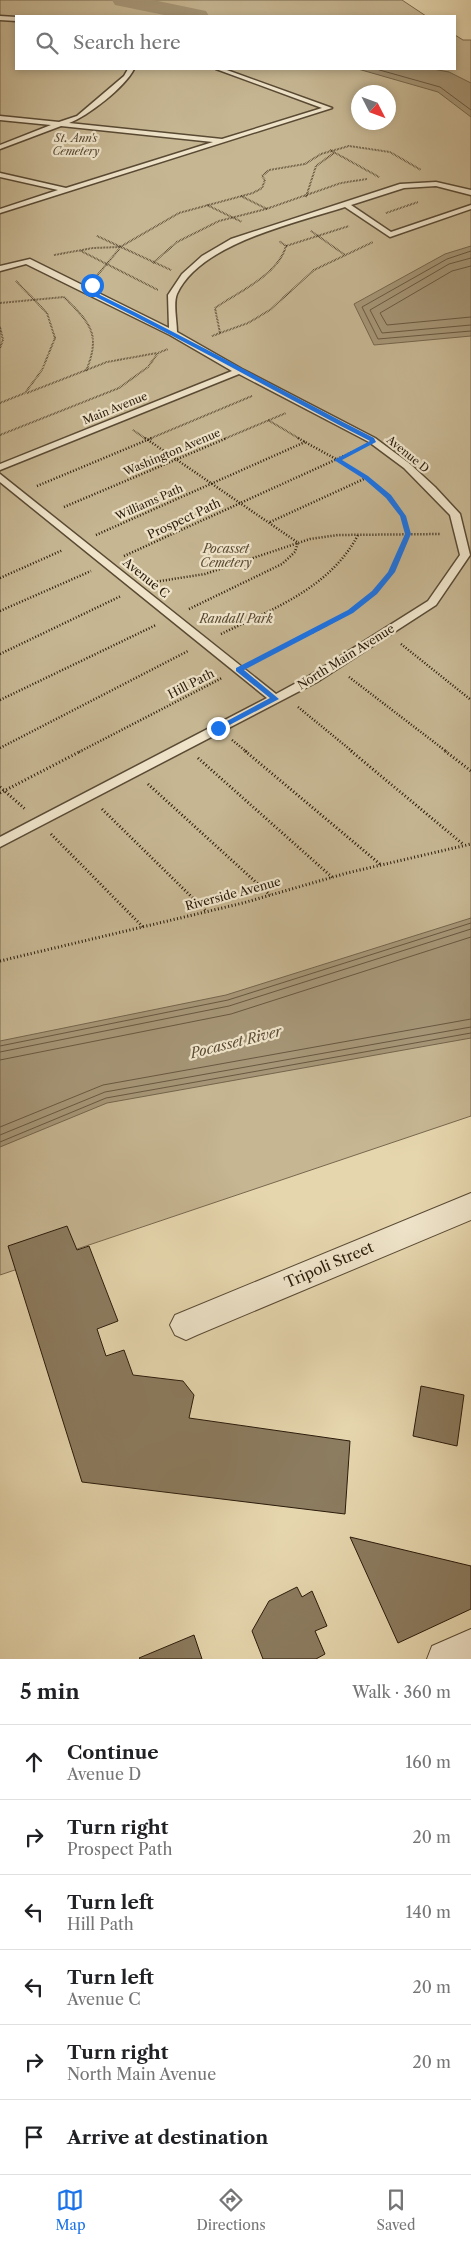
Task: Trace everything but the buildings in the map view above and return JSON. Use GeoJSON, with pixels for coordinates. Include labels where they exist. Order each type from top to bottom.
{"type":"FeatureCollection","features":[{"type":"Feature","properties":{"kind":"street","name":"Tripoli Street"},"geometry":{"type":"LineString","coordinates":[[186,1325],[471,1206]]}},
{"type":"Feature","properties":{"kind":"street"},"geometry":{"type":"LineString","coordinates":[[445,1659],[471,1647]]}},
{"type":"Feature","properties":{"kind":"lane"},"geometry":{"type":"LineString","coordinates":[[0,18],[15,18]]}},
{"type":"Feature","properties":{"kind":"lane"},"geometry":{"type":"LineString","coordinates":[[0,147],[79,117],[127,77],[130,70]]}},
{"type":"Feature","properties":{"kind":"lane"},"geometry":{"type":"LineString","coordinates":[[0,211],[226,142],[328,108],[222,70]]}},
{"type":"Feature","properties":{"kind":"lane"},"geometry":{"type":"LineString","coordinates":[[0,118],[64,123],[226,142]]}},
{"type":"Feature","properties":{"kind":"lane"},"geometry":{"type":"LineString","coordinates":[[0,175],[67,190]]}},
{"type":"Feature","properties":{"kind":"lane"},"geometry":{"type":"LineString","coordinates":[[173,333],[172,297],[185,276],[216,250],[262,231],[403,186],[436,184],[458,188],[471,193]]}},
{"type":"Feature","properties":{"kind":"lane"},"geometry":{"type":"LineString","coordinates":[[346,205],[390,235],[471,207]]}},
{"type":"Feature","properties":{"kind":"lane"},"geometry":{"type":"LineString","coordinates":[[0,269],[27,260]]}},
{"type":"Feature","properties":{"kind":"lane","name":"Avenue D"},"geometry":{"type":"LineString","coordinates":[[27,260],[173,333],[239,371],[374,441],[432,489],[455,514],[460,534]]}},
{"type":"Feature","properties":{"kind":"lane","name":"Main Avenue"},"geometry":{"type":"LineString","coordinates":[[0,467],[239,371]]}},
{"type":"Feature","properties":{"kind":"lane","name":"Avenue C"},"geometry":{"type":"LineString","coordinates":[[0,477],[239,670],[279,697]]}},
{"type":"Feature","properties":{"kind":"lane","name":"North Main Avenue"},"geometry":{"type":"LineString","coordinates":[[0,843],[335,666],[432,603],[465,555],[460,534]]}},
{"type":"Feature","properties":{"kind":"path"},"geometry":{"type":"LineString","coordinates":[[94,294],[94,279],[120,247],[179,213],[253,193],[262,188],[265,180],[262,176],[269,170],[305,164],[321,154],[349,146],[390,152],[421,170],[436,184]]}},
{"type":"Feature","properties":{"kind":"path"},"geometry":{"type":"LineString","coordinates":[[303,201],[311,185],[312,171],[316,164],[335,153]]}},
{"type":"Feature","properties":{"kind":"path"},"geometry":{"type":"LineString","coordinates":[[154,263],[188,236],[210,224],[306,196],[341,183],[379,180]]}},
{"type":"Feature","properties":{"kind":"path"},"geometry":{"type":"LineString","coordinates":[[207,205],[262,231],[286,246],[286,251],[272,267],[247,287],[215,308],[220,333]]}},
{"type":"Feature","properties":{"kind":"path"},"geometry":{"type":"LineString","coordinates":[[0,403],[131,356],[158,353],[248,323],[270,310],[314,270],[390,235]]}},
{"type":"Feature","properties":{"kind":"path"},"geometry":{"type":"LineString","coordinates":[[97,236],[185,276]]}},
{"type":"Feature","properties":{"kind":"path"},"geometry":{"type":"LineString","coordinates":[[27,260],[80,251],[120,247]]}},
{"type":"Feature","properties":{"kind":"path"},"geometry":{"type":"LineString","coordinates":[[80,251],[172,297]]}},
{"type":"Feature","properties":{"kind":"path"},"geometry":{"type":"LineString","coordinates":[[15,280],[47,312],[55,338],[42,370],[25,393]]}},
{"type":"Feature","properties":{"kind":"path"},"geometry":{"type":"LineString","coordinates":[[0,303],[64,298],[91,328],[94,351],[86,371]]}},
{"type":"Feature","properties":{"kind":"path"},"geometry":{"type":"LineString","coordinates":[[0,327],[0,348]]}},
{"type":"Feature","properties":{"kind":"path"},"geometry":{"type":"LineString","coordinates":[[0,435],[119,388],[148,368],[158,353]]}},
{"type":"Feature","properties":{"kind":"path"},"geometry":{"type":"LineString","coordinates":[[20,493],[272,388]]}},
{"type":"Feature","properties":{"kind":"path","name":"Washington Avenue"},"geometry":{"type":"LineString","coordinates":[[47,515],[305,405]]}},
{"type":"Feature","properties":{"kind":"path"},"geometry":{"type":"LineString","coordinates":[[118,420],[298,542],[338,535],[460,534]]}},
{"type":"Feature","properties":{"kind":"path"},"geometry":{"type":"LineString","coordinates":[[268,420],[366,478],[388,497],[403,516],[408,534]]}},
{"type":"Feature","properties":{"kind":"path","name":"Prospect Path"},"geometry":{"type":"LineString","coordinates":[[0,611],[337,460],[374,441]]}},
{"type":"Feature","properties":{"kind":"path","name":"Williams Path"},"geometry":{"type":"LineString","coordinates":[[0,578],[305,442]]}},
{"type":"Feature","properties":{"kind":"path"},"geometry":{"type":"LineString","coordinates":[[270,522],[366,478]]}},
{"type":"Feature","properties":{"kind":"path","name":"Hill Path"},"geometry":{"type":"LineString","coordinates":[[0,793],[350,611],[375,593],[391,572],[408,534]]}},
{"type":"Feature","properties":{"kind":"path"},"geometry":{"type":"LineString","coordinates":[[388,632],[422,662],[471,700]]}},
{"type":"Feature","properties":{"kind":"path"},"geometry":{"type":"LineString","coordinates":[[335,666],[471,772]]}},
{"type":"Feature","properties":{"kind":"path"},"geometry":{"type":"LineString","coordinates":[[279,697],[465,845]]}},
{"type":"Feature","properties":{"kind":"path"},"geometry":{"type":"LineString","coordinates":[[218,728],[381,865]]}},
{"type":"Feature","properties":{"kind":"path"},"geometry":{"type":"LineString","coordinates":[[185,746],[333,878]]}},
{"type":"Feature","properties":{"kind":"path"},"geometry":{"type":"LineString","coordinates":[[134,772],[270,895]]}},
{"type":"Feature","properties":{"kind":"path"},"geometry":{"type":"LineString","coordinates":[[0,786],[39,822],[144,927]]}},
{"type":"Feature","properties":{"kind":"path"},"geometry":{"type":"LineString","coordinates":[[89,796],[206,912]]}},
{"type":"Feature","properties":{"kind":"path","name":"Riverside Avenue"},"geometry":{"type":"LineString","coordinates":[[0,961],[206,912],[381,865],[471,844]]}},
{"type":"Feature","properties":{"kind":"green space","name":"Randall Park"},"geometry":{"type":"Polygon","coordinates":[[[0,0],[402,0],[424,15],[15,15],[15,70],[456,70],[456,36],[463,40],[471,40],[471,1116],[0,1275],[0,0]]]}},
{"type":"Feature","properties":{"kind":"water"},"geometry":{"type":"Polygon","coordinates":[[[361,70],[438,70],[449,72],[471,83],[471,117],[438,92],[361,70]]]}},
{"type":"Feature","properties":{"kind":"water"},"geometry":{"type":"Polygon","coordinates":[[[471,246],[471,336],[374,345],[354,304],[445,254],[471,246]]]}},
{"type":"Feature","properties":{"kind":"water"},"geometry":{"type":"Polygon","coordinates":[[[471,918],[471,1038],[107,1103],[0,1147],[0,1041],[226,995],[471,918]]]}},
{"type":"Feature","properties":{"kind":"waterway","name":"Pocasset River"},"geometry":{"type":"LineString","coordinates":[[123,0],[193,15]]}},
{"type":"Feature","properties":{"kind":"route"},"geometry":{"type":"LineString","coordinates":[[92,285],[94,294],[173,333],[239,371],[374,441],[337,460],[366,478],[388,497],[403,516],[408,534],[391,572],[375,593],[350,611],[239,670],[276,699],[218,728]]}},
{"type":"Feature","properties":{"kind":"park label","name":"St. Ann's Cemetery"},"geometry":{"type":"Point","coordinates":[76,144]}},
{"type":"Feature","properties":{"kind":"park label","name":"Pocasset Cemetery"},"geometry":{"type":"Point","coordinates":[226,556]}}]}
